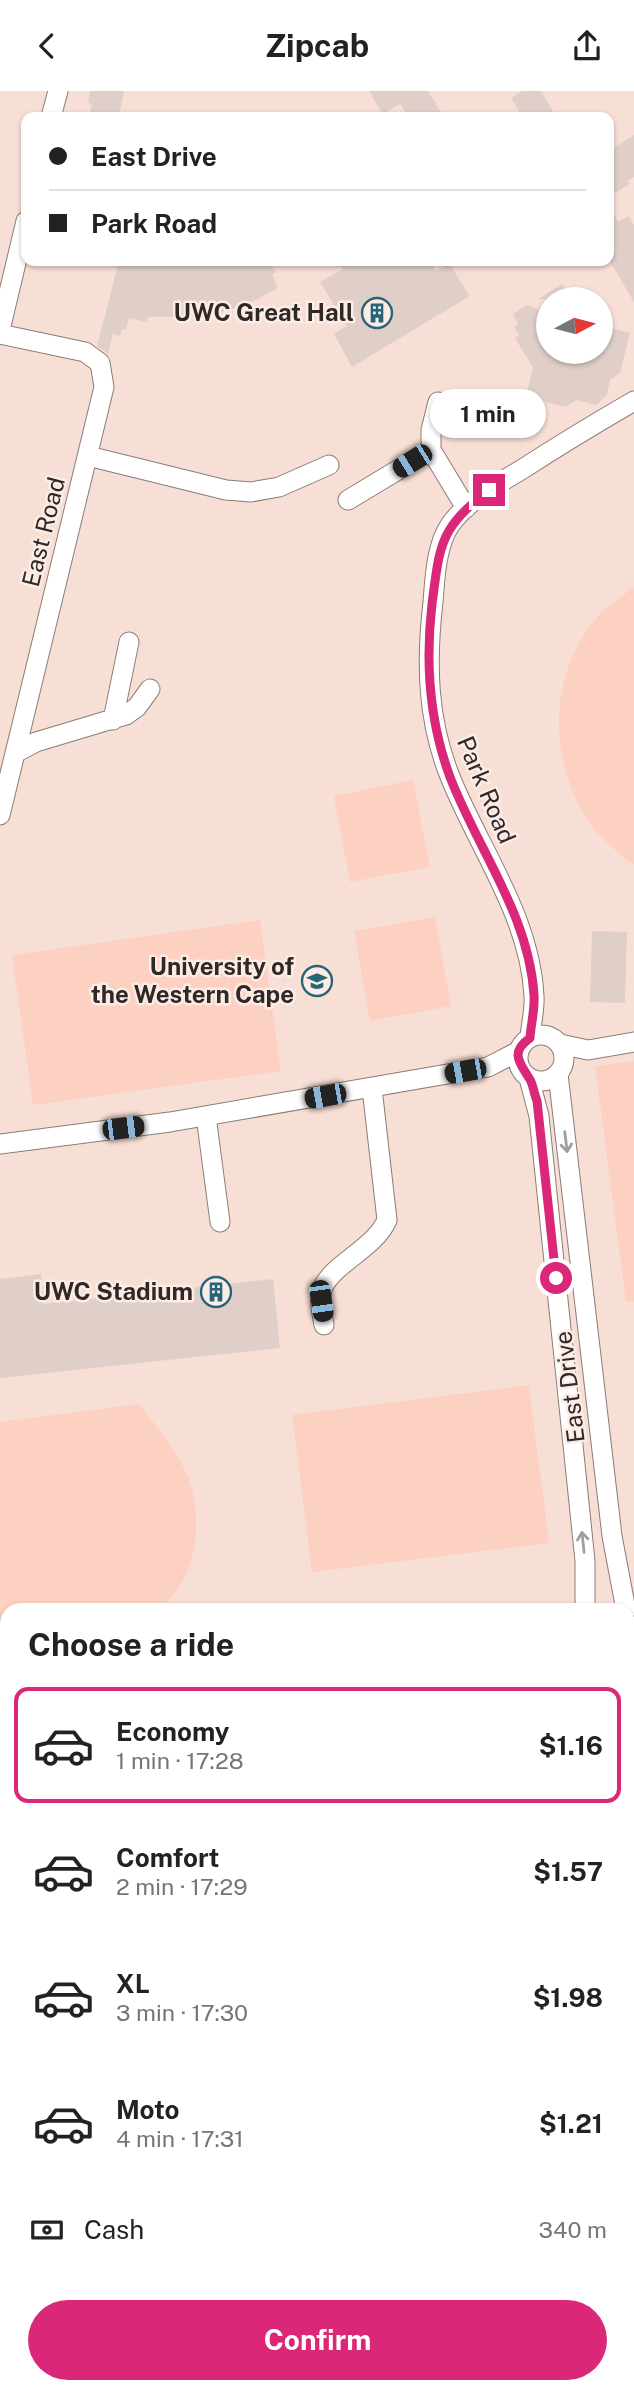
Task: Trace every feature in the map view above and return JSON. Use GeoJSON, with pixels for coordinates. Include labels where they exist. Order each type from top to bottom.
{"type":"FeatureCollection","features":[{"type":"Feature","properties":{"kind":"street"},"geometry":{"type":"LineString","coordinates":[[52,112],[58,91]]}},
{"type":"Feature","properties":{"kind":"street"},"geometry":{"type":"LineString","coordinates":[[0,332],[21,242]]}},
{"type":"Feature","properties":{"kind":"street","name":"East Road"},"geometry":{"type":"LineString","coordinates":[[0,332],[85,352],[100,363],[104,387],[0,815]]}},
{"type":"Feature","properties":{"kind":"street","name":"Park Road"},"geometry":{"type":"LineString","coordinates":[[539,1042],[524,940],[506,895],[451,779],[434,727],[429,697],[428,651],[437,567],[449,526],[466,508],[558,446],[634,401]]}},
{"type":"Feature","properties":{"kind":"street"},"geometry":{"type":"LineString","coordinates":[[438,402],[431,430],[431,450],[466,508]]}},
{"type":"Feature","properties":{"kind":"street"},"geometry":{"type":"LineString","coordinates":[[348,500],[431,450]]}},
{"type":"Feature","properties":{"kind":"street"},"geometry":{"type":"LineString","coordinates":[[88,456],[226,490],[251,492],[289,483],[329,465]]}},
{"type":"Feature","properties":{"kind":"street"},"geometry":{"type":"LineString","coordinates":[[106,721],[129,642]]}},
{"type":"Feature","properties":{"kind":"street"},"geometry":{"type":"LineString","coordinates":[[106,721],[111,681]]}},
{"type":"Feature","properties":{"kind":"street"},"geometry":{"type":"LineString","coordinates":[[15,753],[36,742],[133,712],[150,689]]}},
{"type":"Feature","properties":{"kind":"street"},"geometry":{"type":"LineString","coordinates":[[539,1042],[564,1054],[560,1071]]}},
{"type":"Feature","properties":{"kind":"street"},"geometry":{"type":"LineString","coordinates":[[526,1075],[518,1058],[539,1042]]}},
{"type":"Feature","properties":{"kind":"street"},"geometry":{"type":"LineString","coordinates":[[0,1143],[206,1116],[488,1067],[539,1042],[588,1050],[634,1042]]}},
{"type":"Feature","properties":{"kind":"street"},"geometry":{"type":"LineString","coordinates":[[488,1067],[544,1081],[588,1050]]}},
{"type":"Feature","properties":{"kind":"street","name":"East Drive"},"geometry":{"type":"LineString","coordinates":[[560,1071],[610,1523],[624,1603]]}},
{"type":"Feature","properties":{"kind":"street","name":"East Drive"},"geometry":{"type":"LineString","coordinates":[[526,1075],[539,1116],[585,1560],[585,1603]]}},
{"type":"Feature","properties":{"kind":"street"},"geometry":{"type":"LineString","coordinates":[[324,1325],[321,1301],[323,1286],[378,1235],[387,1220],[372,1088]]}},
{"type":"Feature","properties":{"kind":"street"},"geometry":{"type":"LineString","coordinates":[[206,1116],[220,1222]]}},
{"type":"Feature","properties":{"kind":"street"},"geometry":{"type":"LineString","coordinates":[[601,1330],[634,1599]]}},
{"type":"Feature","properties":{"kind":"shaded area","name":"University of the Western Cape"},"geometry":{"type":"Polygon","coordinates":[[[0,91],[634,91],[634,1603],[0,1603],[0,91]]]}},
{"type":"Feature","properties":{"kind":"shaded area"},"geometry":{"type":"Polygon","coordinates":[[[634,587],[634,864],[627,861],[594,830],[573,793],[560,740],[559,713],[571,661],[583,637],[600,614],[634,587]]]}},
{"type":"Feature","properties":{"kind":"shaded area"},"geometry":{"type":"Polygon","coordinates":[[[413,780],[430,867],[350,882],[334,796],[413,780]]]}},
{"type":"Feature","properties":{"kind":"shaded area"},"geometry":{"type":"Polygon","coordinates":[[[435,917],[451,1006],[370,1021],[354,931],[435,917]]]}},
{"type":"Feature","properties":{"kind":"shaded area"},"geometry":{"type":"Polygon","coordinates":[[[260,920],[281,1071],[33,1105],[12,955],[260,920]]]}},
{"type":"Feature","properties":{"kind":"shaded area"},"geometry":{"type":"Polygon","coordinates":[[[634,1061],[634,1301],[626,1302],[595,1066],[634,1061]]]}},
{"type":"Feature","properties":{"kind":"shaded area"},"geometry":{"type":"Polygon","coordinates":[[[529,1385],[549,1543],[312,1572],[292,1415],[529,1385]]]}},
{"type":"Feature","properties":{"kind":"shaded area"},"geometry":{"type":"Polygon","coordinates":[[[139,1404],[174,1450],[183,1466],[195,1503],[195,1544],[190,1564],[171,1598],[165,1603],[0,1603],[0,1422],[139,1404]]]}},
{"type":"Feature","properties":{"kind":"building"},"geometry":{"type":"Polygon","coordinates":[[[90,91],[124,91],[120,112],[90,112],[92,104],[88,103],[90,91]]]}},
{"type":"Feature","properties":{"kind":"building"},"geometry":{"type":"Polygon","coordinates":[[[369,91],[428,91],[441,112],[405,112],[400,104],[382,112],[369,91]]]}},
{"type":"Feature","properties":{"kind":"building"},"geometry":{"type":"Polygon","coordinates":[[[522,91],[541,91],[553,111],[519,112],[511,98],[522,91]]]}},
{"type":"Feature","properties":{"kind":"building"},"geometry":{"type":"Polygon","coordinates":[[[634,135],[634,177],[628,181],[630,184],[614,193],[614,148],[634,135]]]}},
{"type":"Feature","properties":{"kind":"building"},"geometry":{"type":"Polygon","coordinates":[[[614,215],[618,222],[629,216],[634,225],[634,302],[613,266],[614,215]]]}},
{"type":"Feature","properties":{"kind":"building"},"geometry":{"type":"Polygon","coordinates":[[[118,266],[272,266],[276,272],[272,274],[278,288],[250,303],[206,317],[148,317],[147,322],[129,318],[126,330],[122,329],[120,336],[113,334],[108,354],[97,346],[118,266]]]}},
{"type":"Feature","properties":{"kind":"building","name":"UWC Great Hall"},"geometry":{"type":"Polygon","coordinates":[[[340,266],[432,266],[436,271],[444,266],[451,266],[470,296],[352,367],[334,334],[347,326],[320,282],[343,269],[340,266]]]}},
{"type":"Feature","properties":{"kind":"building"},"geometry":{"type":"Polygon","coordinates":[[[527,305],[536,308],[536,364],[613,364],[613,329],[630,333],[620,373],[610,380],[607,395],[596,405],[576,400],[566,407],[526,397],[533,368],[515,338],[519,335],[514,327],[518,324],[513,314],[527,305]]]}},
{"type":"Feature","properties":{"kind":"building"},"geometry":{"type":"Polygon","coordinates":[[[592,931],[627,932],[625,1003],[590,1002],[592,931]]]}},
{"type":"Feature","properties":{"kind":"building","name":"UWC Stadium"},"geometry":{"type":"Polygon","coordinates":[[[41,1274],[44,1304],[273,1279],[280,1348],[0,1378],[0,1279],[41,1274]]]}},
{"type":"Feature","properties":{"kind":"place","name":"UWC Great Hall"},"geometry":{"type":"Point","coordinates":[377,313]}},
{"type":"Feature","properties":{"kind":"place","name":"University of the Western Cape"},"geometry":{"type":"Point","coordinates":[317,981]}},
{"type":"Feature","properties":{"kind":"place","name":"UWC Stadium"},"geometry":{"type":"Point","coordinates":[216,1292]}},
{"type":"Feature","properties":{"kind":"route"},"geometry":{"type":"LineString","coordinates":[[489,490],[449,526],[442,544],[430,628],[429,697],[434,727],[451,779],[506,895],[524,940],[534,998],[530,1038],[522,1045],[518,1058],[537,1101],[556,1278]]}}]}
